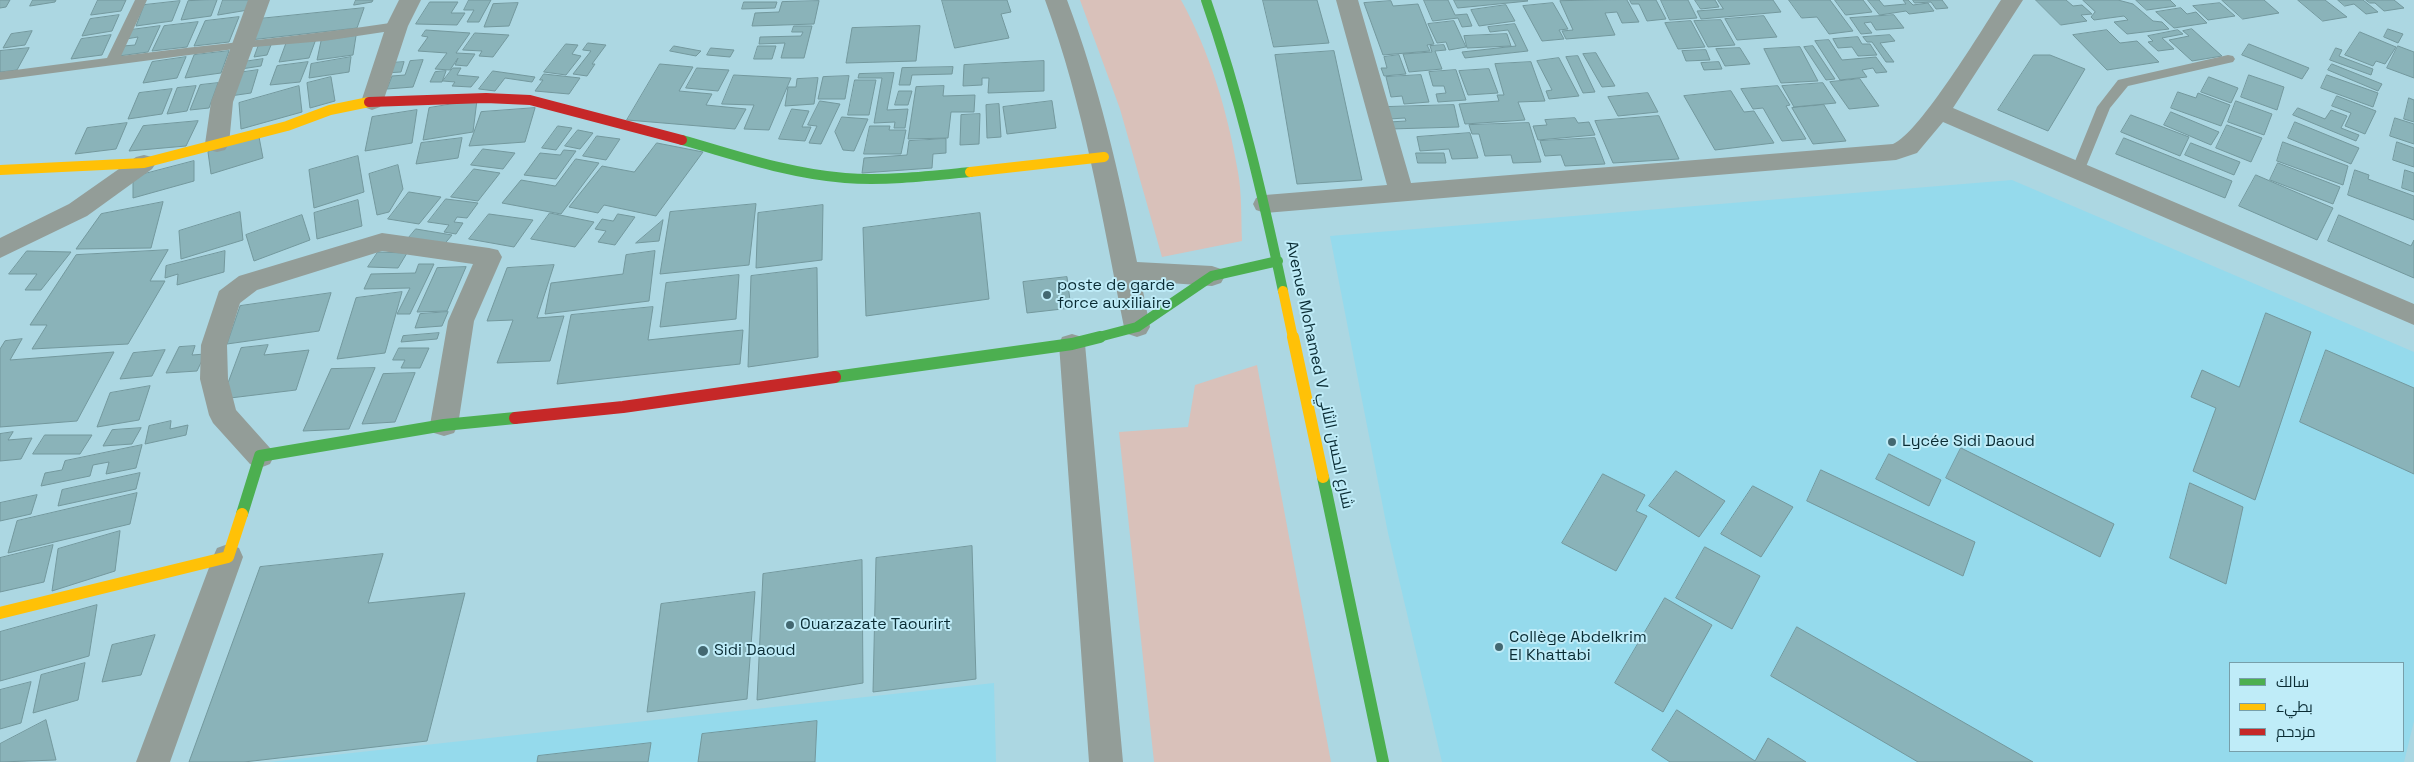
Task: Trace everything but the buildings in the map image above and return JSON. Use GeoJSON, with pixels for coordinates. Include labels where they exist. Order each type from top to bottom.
{"type":"FeatureCollection","features":[{"type":"Feature","properties":{"kind":"street"},"geometry":{"type":"LineString","coordinates":[[217,144],[222,102],[259,0]]}},
{"type":"Feature","properties":{"kind":"street"},"geometry":{"type":"LineString","coordinates":[[372,102],[397,26],[410,0]]}},
{"type":"Feature","properties":{"kind":"street"},"geometry":{"type":"LineString","coordinates":[[1056,0],[1075,46],[1104,157],[1125,271],[1138,327]]}},
{"type":"Feature","properties":{"kind":"street","name":"Avenue Mohamed V شارع الحسن الثاني"},"geometry":{"type":"LineString","coordinates":[[1206,0],[1226,52],[1265,204],[1383,762]]}},
{"type":"Feature","properties":{"kind":"street"},"geometry":{"type":"LineString","coordinates":[[1347,0],[1402,194]]}},
{"type":"Feature","properties":{"kind":"street"},"geometry":{"type":"LineString","coordinates":[[1265,204],[1881,154],[1909,147],[1938,111],[2012,0]]}},
{"type":"Feature","properties":{"kind":"street"},"geometry":{"type":"LineString","coordinates":[[0,170],[144,163],[288,126],[330,110],[372,102],[486,98],[530,100],[808,173],[844,178],[901,180],[1104,157]]}},
{"type":"Feature","properties":{"kind":"street"},"geometry":{"type":"LineString","coordinates":[[1938,111],[2414,315]]}},
{"type":"Feature","properties":{"kind":"street"},"geometry":{"type":"LineString","coordinates":[[0,249],[78,210],[144,163]]}},
{"type":"Feature","properties":{"kind":"street"},"geometry":{"type":"LineString","coordinates":[[260,456],[224,415],[214,379],[214,345],[228,298],[248,283],[382,242],[489,257],[461,321],[444,425]]}},
{"type":"Feature","properties":{"kind":"street"},"geometry":{"type":"LineString","coordinates":[[1125,271],[1212,276],[1278,261]]}},
{"type":"Feature","properties":{"kind":"street"},"geometry":{"type":"LineString","coordinates":[[260,456],[444,425],[623,407],[1072,344],[1138,327],[1212,276]]}},
{"type":"Feature","properties":{"kind":"street"},"geometry":{"type":"LineString","coordinates":[[1072,344],[1106,762]]}},
{"type":"Feature","properties":{"kind":"street"},"geometry":{"type":"LineString","coordinates":[[153,762],[228,557],[260,456]]}},
{"type":"Feature","properties":{"kind":"street"},"geometry":{"type":"LineString","coordinates":[[0,613],[228,557]]}},
{"type":"Feature","properties":{"kind":"lane"},"geometry":{"type":"LineString","coordinates":[[112,62],[141,0]]}},
{"type":"Feature","properties":{"kind":"lane"},"geometry":{"type":"LineString","coordinates":[[0,76],[242,44],[324,37],[397,26]]}},
{"type":"Feature","properties":{"kind":"lane"},"geometry":{"type":"LineString","coordinates":[[2078,171],[2104,107],[2123,83],[2228,59]]}},
{"type":"Feature","properties":{"kind":"shaded area"},"geometry":{"type":"Polygon","coordinates":[[[1080,0],[1181,0],[1201,41],[1217,83],[1229,128],[1241,197],[1242,241],[1162,257],[1120,109],[1080,0]]]}},
{"type":"Feature","properties":{"kind":"shaded area","name":"Lycée Sidi Daoud"},"geometry":{"type":"Polygon","coordinates":[[[2012,180],[2414,352],[2414,721],[2404,762],[1442,762],[1388,533],[1330,236],[2012,180]]]}},
{"type":"Feature","properties":{"kind":"shaded area"},"geometry":{"type":"Polygon","coordinates":[[[1257,365],[1331,762],[1154,762],[1119,432],[1188,427],[1195,385],[1257,365]]]}},
{"type":"Feature","properties":{"kind":"shaded area"},"geometry":{"type":"Polygon","coordinates":[[[994,683],[996,762],[269,762],[994,683]]]}},
{"type":"Feature","properties":{"kind":"traffic: fast"},"geometry":{"type":"LineString","coordinates":[[1206,0],[1230,71],[1250,144],[1283,291]]}},
{"type":"Feature","properties":{"kind":"traffic: fast"},"geometry":{"type":"LineString","coordinates":[[682,140],[763,163],[824,176],[876,179],[970,172]]}},
{"type":"Feature","properties":{"kind":"traffic: fast"},"geometry":{"type":"LineString","coordinates":[[835,377],[1072,344],[1137,327],[1212,276],[1278,261]]}},
{"type":"Feature","properties":{"kind":"traffic: fast"},"geometry":{"type":"LineString","coordinates":[[242,514],[260,456],[444,425],[515,418]]}},
{"type":"Feature","properties":{"kind":"traffic: fast"},"geometry":{"type":"LineString","coordinates":[[1323,477],[1383,762]]}},
{"type":"Feature","properties":{"kind":"traffic: slow"},"geometry":{"type":"LineString","coordinates":[[0,170],[144,163],[287,126],[330,110],[369,102]]}},
{"type":"Feature","properties":{"kind":"traffic: slow"},"geometry":{"type":"LineString","coordinates":[[970,172],[1104,157]]}},
{"type":"Feature","properties":{"kind":"traffic: slow"},"geometry":{"type":"LineString","coordinates":[[1283,291],[1323,477]]}},
{"type":"Feature","properties":{"kind":"traffic: slow"},"geometry":{"type":"LineString","coordinates":[[0,613],[228,557],[242,514]]}},
{"type":"Feature","properties":{"kind":"traffic: jam"},"geometry":{"type":"LineString","coordinates":[[369,102],[486,98],[530,100],[682,140]]}},
{"type":"Feature","properties":{"kind":"traffic: jam"},"geometry":{"type":"LineString","coordinates":[[515,418],[623,407],[835,377]]}},
{"type":"Feature","properties":{"kind":"place","name":"poste de garde force auxiliaire"},"geometry":{"type":"Point","coordinates":[1047,295]}},
{"type":"Feature","properties":{"kind":"place","name":"Lycée Sidi Daoud"},"geometry":{"type":"Point","coordinates":[1892,442]}},
{"type":"Feature","properties":{"kind":"place","name":"Ouarzazate Taourirt"},"geometry":{"type":"Point","coordinates":[790,625]}},
{"type":"Feature","properties":{"kind":"place","name":"Collège Abdelkrim El Khattabi"},"geometry":{"type":"Point","coordinates":[1499,647]}},
{"type":"Feature","properties":{"kind":"place","name":"Sidi Daoud"},"geometry":{"type":"Point","coordinates":[703,651]}}]}
